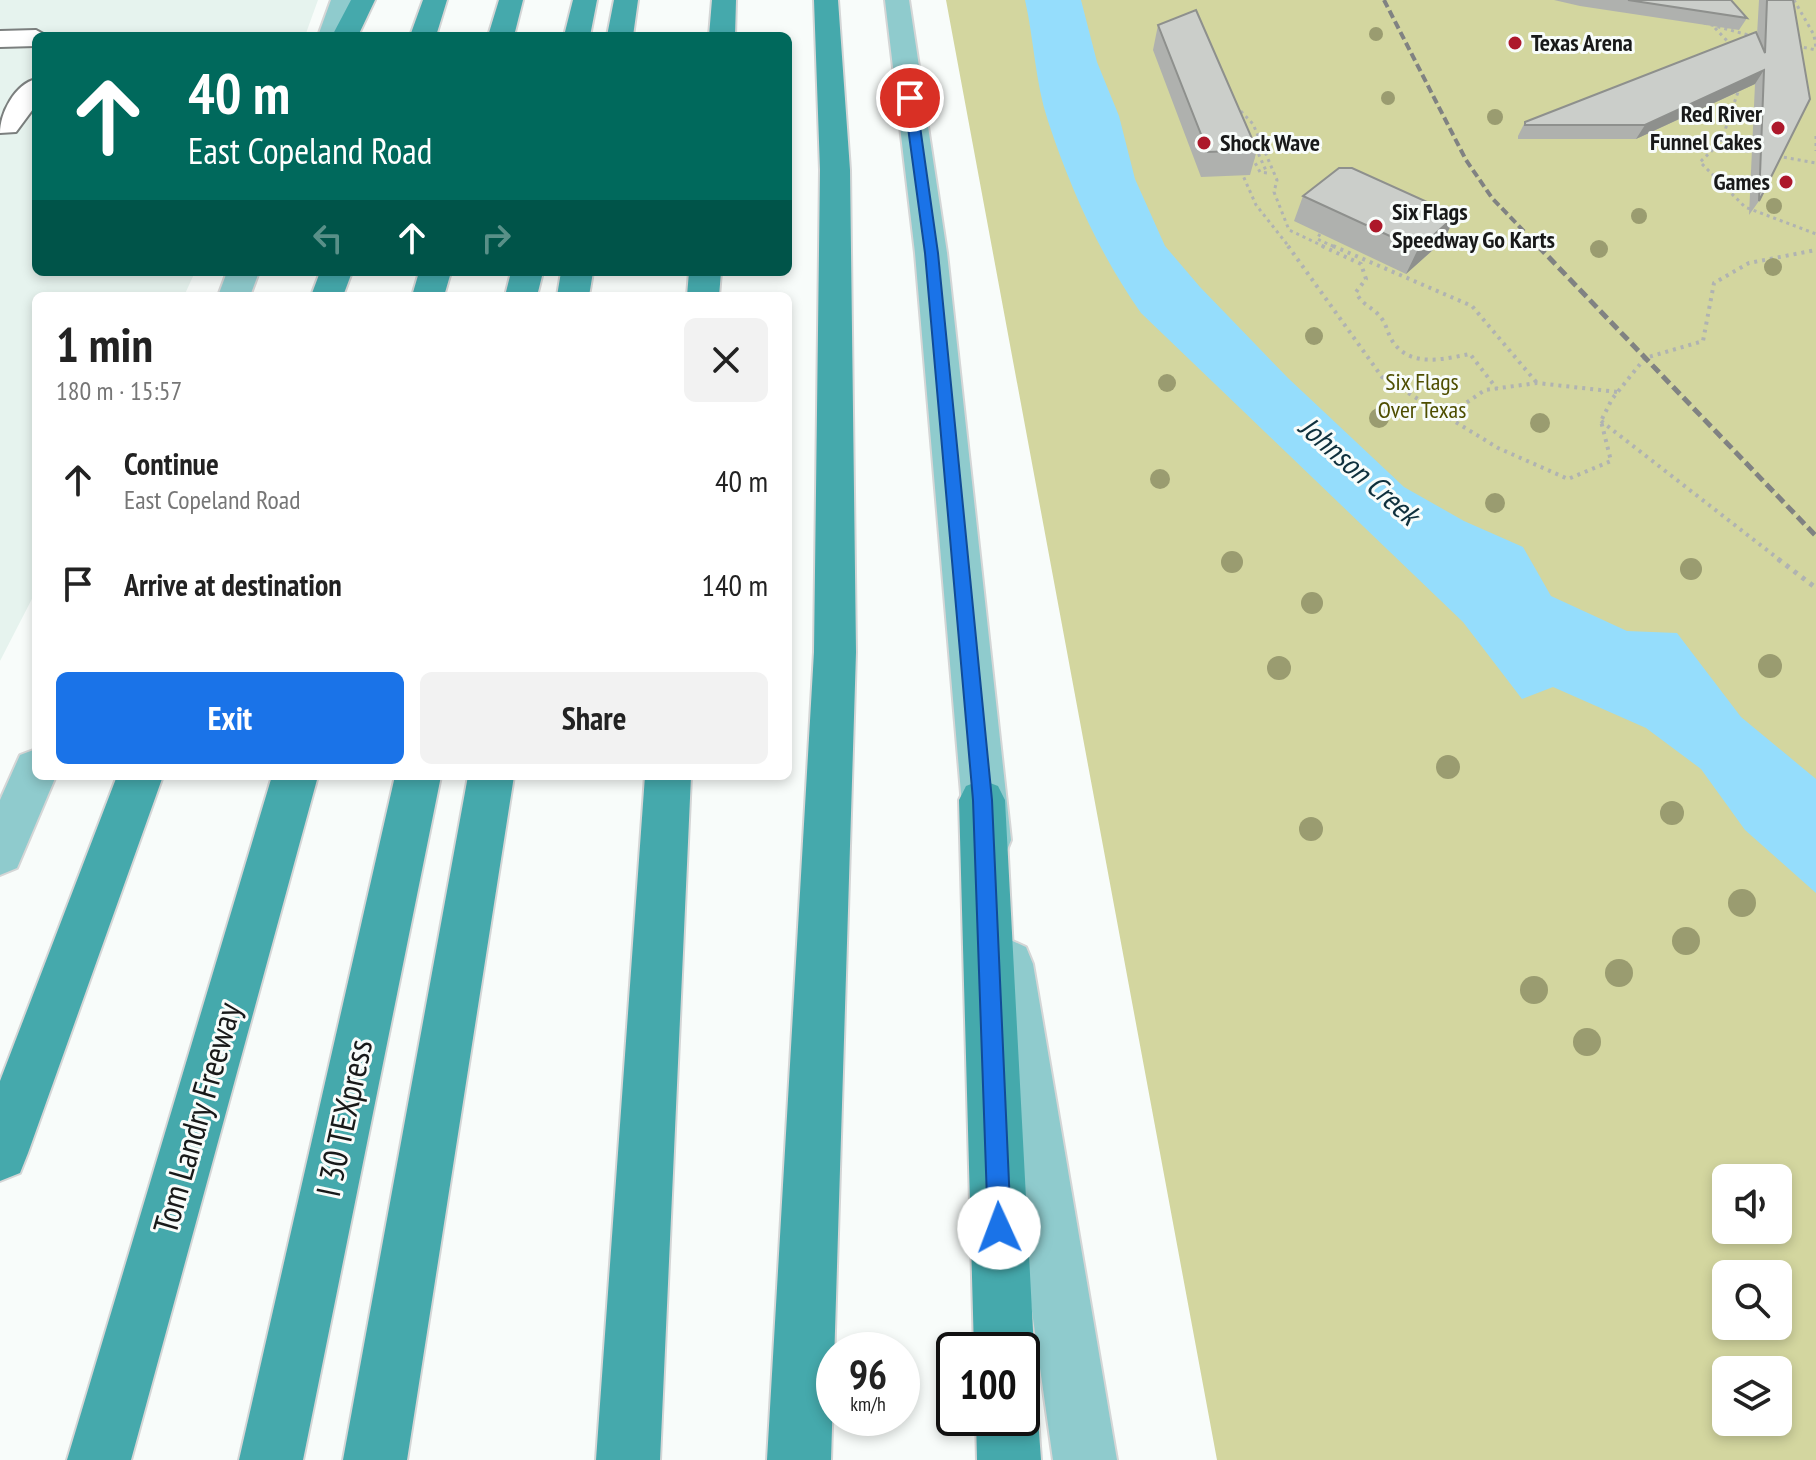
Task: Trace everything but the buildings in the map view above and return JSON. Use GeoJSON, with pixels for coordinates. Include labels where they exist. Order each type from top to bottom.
{"type":"FeatureCollection","features":[{"type":"Feature","properties":{"kind":"highway"},"geometry":{"type":"LineString","coordinates":[[347,32],[363,0]]}},
{"type":"Feature","properties":{"kind":"highway"},"geometry":{"type":"LineString","coordinates":[[424,32],[435,0]]}},
{"type":"Feature","properties":{"kind":"highway"},"geometry":{"type":"LineString","coordinates":[[502,32],[511,0]]}},
{"type":"Feature","properties":{"kind":"highway"},"geometry":{"type":"LineString","coordinates":[[578,32],[585,0]]}},
{"type":"Feature","properties":{"kind":"highway"},"geometry":{"type":"LineString","coordinates":[[621,32],[626,0]]}},
{"type":"Feature","properties":{"kind":"highway"},"geometry":{"type":"LineString","coordinates":[[722,32],[724,0]]}},
{"type":"Feature","properties":{"kind":"highway"},"geometry":{"type":"LineString","coordinates":[[799,1460],[835,652],[835,170],[826,0]]}},
{"type":"Feature","properties":{"kind":"highway"},"geometry":{"type":"LineString","coordinates":[[0,1153],[139,780]]}},
{"type":"Feature","properties":{"kind":"highway","name":"Tom Landry Freeway"},"geometry":{"type":"LineString","coordinates":[[99,1460],[294,780]]}},
{"type":"Feature","properties":{"kind":"highway","name":"I 30 TEXpress"},"geometry":{"type":"LineString","coordinates":[[271,1460],[417,780]]}},
{"type":"Feature","properties":{"kind":"highway"},"geometry":{"type":"LineString","coordinates":[[375,1460],[490,780]]}},
{"type":"Feature","properties":{"kind":"highway"},"geometry":{"type":"LineString","coordinates":[[628,1460],[668,780]]}},
{"type":"Feature","properties":{"kind":"highway"},"geometry":{"type":"LineString","coordinates":[[982,800],[1003,1332]]}},
{"type":"Feature","properties":{"kind":"highway"},"geometry":{"type":"LineString","coordinates":[[1008,1436],[1009,1460]]}},
{"type":"Feature","properties":{"kind":"main road"},"geometry":{"type":"LineString","coordinates":[[332,32],[343,0]]}},
{"type":"Feature","properties":{"kind":"main road"},"geometry":{"type":"LineString","coordinates":[[897,0],[931,253],[982,800],[1085,1460]]}},
{"type":"Feature","properties":{"kind":"main road"},"geometry":{"type":"LineString","coordinates":[[0,853],[32,778]]}},
{"type":"Feature","properties":{"kind":"lane"},"geometry":{"type":"LineString","coordinates":[[0,39],[32,38]]}},
{"type":"Feature","properties":{"kind":"lane"},"geometry":{"type":"LineString","coordinates":[[6,126],[32,92]]}},
{"type":"Feature","properties":{"kind":"path"},"geometry":{"type":"LineString","coordinates":[[1787,43],[1816,49],[1814,35],[1794,0]]}},
{"type":"Feature","properties":{"kind":"path"},"geometry":{"type":"LineString","coordinates":[[1703,22],[1715,28],[1758,37]]}},
{"type":"Feature","properties":{"kind":"path"},"geometry":{"type":"LineString","coordinates":[[1715,28],[1733,47]]}},
{"type":"Feature","properties":{"kind":"path"},"geometry":{"type":"LineString","coordinates":[[1741,72],[1740,88],[1721,142],[1700,162],[1745,207],[1816,234]]}},
{"type":"Feature","properties":{"kind":"path"},"geometry":{"type":"LineString","coordinates":[[1230,99],[1253,124],[1277,180],[1274,192],[1289,230],[1361,264],[1367,273],[1365,284],[1356,292],[1361,303],[1382,318],[1398,351],[1430,363],[1470,354],[1497,389]]}},
{"type":"Feature","properties":{"kind":"path"},"geometry":{"type":"LineString","coordinates":[[1233,112],[1243,119],[1267,173],[1260,172],[1248,147]]}},
{"type":"Feature","properties":{"kind":"path"},"geometry":{"type":"LineString","coordinates":[[1816,137],[1816,151]]}},
{"type":"Feature","properties":{"kind":"path"},"geometry":{"type":"LineString","coordinates":[[1717,146],[1759,153]]}},
{"type":"Feature","properties":{"kind":"path"},"geometry":{"type":"LineString","coordinates":[[1773,156],[1816,163]]}},
{"type":"Feature","properties":{"kind":"path"},"geometry":{"type":"LineString","coordinates":[[1238,164],[1256,205],[1314,278],[1382,377],[1498,448],[1568,479],[1611,461],[1601,421],[1618,392],[1645,358],[1703,341],[1714,283],[1749,263],[1816,250]]}},
{"type":"Feature","properties":{"kind":"path"},"geometry":{"type":"LineString","coordinates":[[1320,234],[1317,239],[1472,306],[1537,383]]}},
{"type":"Feature","properties":{"kind":"path"},"geometry":{"type":"LineString","coordinates":[[1447,416],[1485,390],[1537,383],[1618,392]]}},
{"type":"Feature","properties":{"kind":"path"},"geometry":{"type":"LineString","coordinates":[[1601,421],[1816,588]]}},
{"type":"Feature","properties":{"kind":"shaded area"},"geometry":{"type":"Polygon","coordinates":[[[0,0],[318,0],[306,32],[32,32],[32,276],[193,276],[186,292],[32,292],[32,599],[0,661],[0,0]]]}},
{"type":"Feature","properties":{"kind":"green space","name":"Six Flags Over Texas"},"geometry":{"type":"Polygon","coordinates":[[[946,0],[1816,0],[1816,1460],[1217,1460],[946,0]]]}},
{"type":"Feature","properties":{"kind":"water","name":"Johnson Creek"},"geometry":{"type":"Polygon","coordinates":[[[1025,0],[1081,0],[1097,62],[1119,116],[1135,179],[1165,246],[1288,378],[1404,487],[1464,521],[1523,547],[1551,596],[1627,631],[1677,633],[1741,717],[1816,779],[1816,893],[1745,830],[1701,769],[1646,728],[1553,687],[1522,699],[1463,622],[1141,313],[1099,244],[1057,146],[1040,91],[1025,0]]]}},
{"type":"Feature","properties":{"kind":"railway"},"geometry":{"type":"LineString","coordinates":[[1384,0],[1466,160],[1492,198],[1540,248]]}},
{"type":"Feature","properties":{"kind":"railway"},"geometry":{"type":"LineString","coordinates":[[1538,246],[1816,536]]}},
{"type":"Feature","properties":{"kind":"place","name":"Texas Arena"},"geometry":{"type":"Point","coordinates":[1515,43]}},
{"type":"Feature","properties":{"kind":"place","name":"Red River Funnel Cakes"},"geometry":{"type":"Point","coordinates":[1778,128]}},
{"type":"Feature","properties":{"kind":"place","name":"Shock Wave"},"geometry":{"type":"Point","coordinates":[1204,143]}},
{"type":"Feature","properties":{"kind":"place","name":"Games"},"geometry":{"type":"Point","coordinates":[1786,182]}},
{"type":"Feature","properties":{"kind":"place","name":"Six Flags Speedway Go Karts"},"geometry":{"type":"Point","coordinates":[1376,226]}},
{"type":"Feature","properties":{"kind":"route"},"geometry":{"type":"LineString","coordinates":[[910,98],[931,253],[982,800],[999,1228]]}}]}
